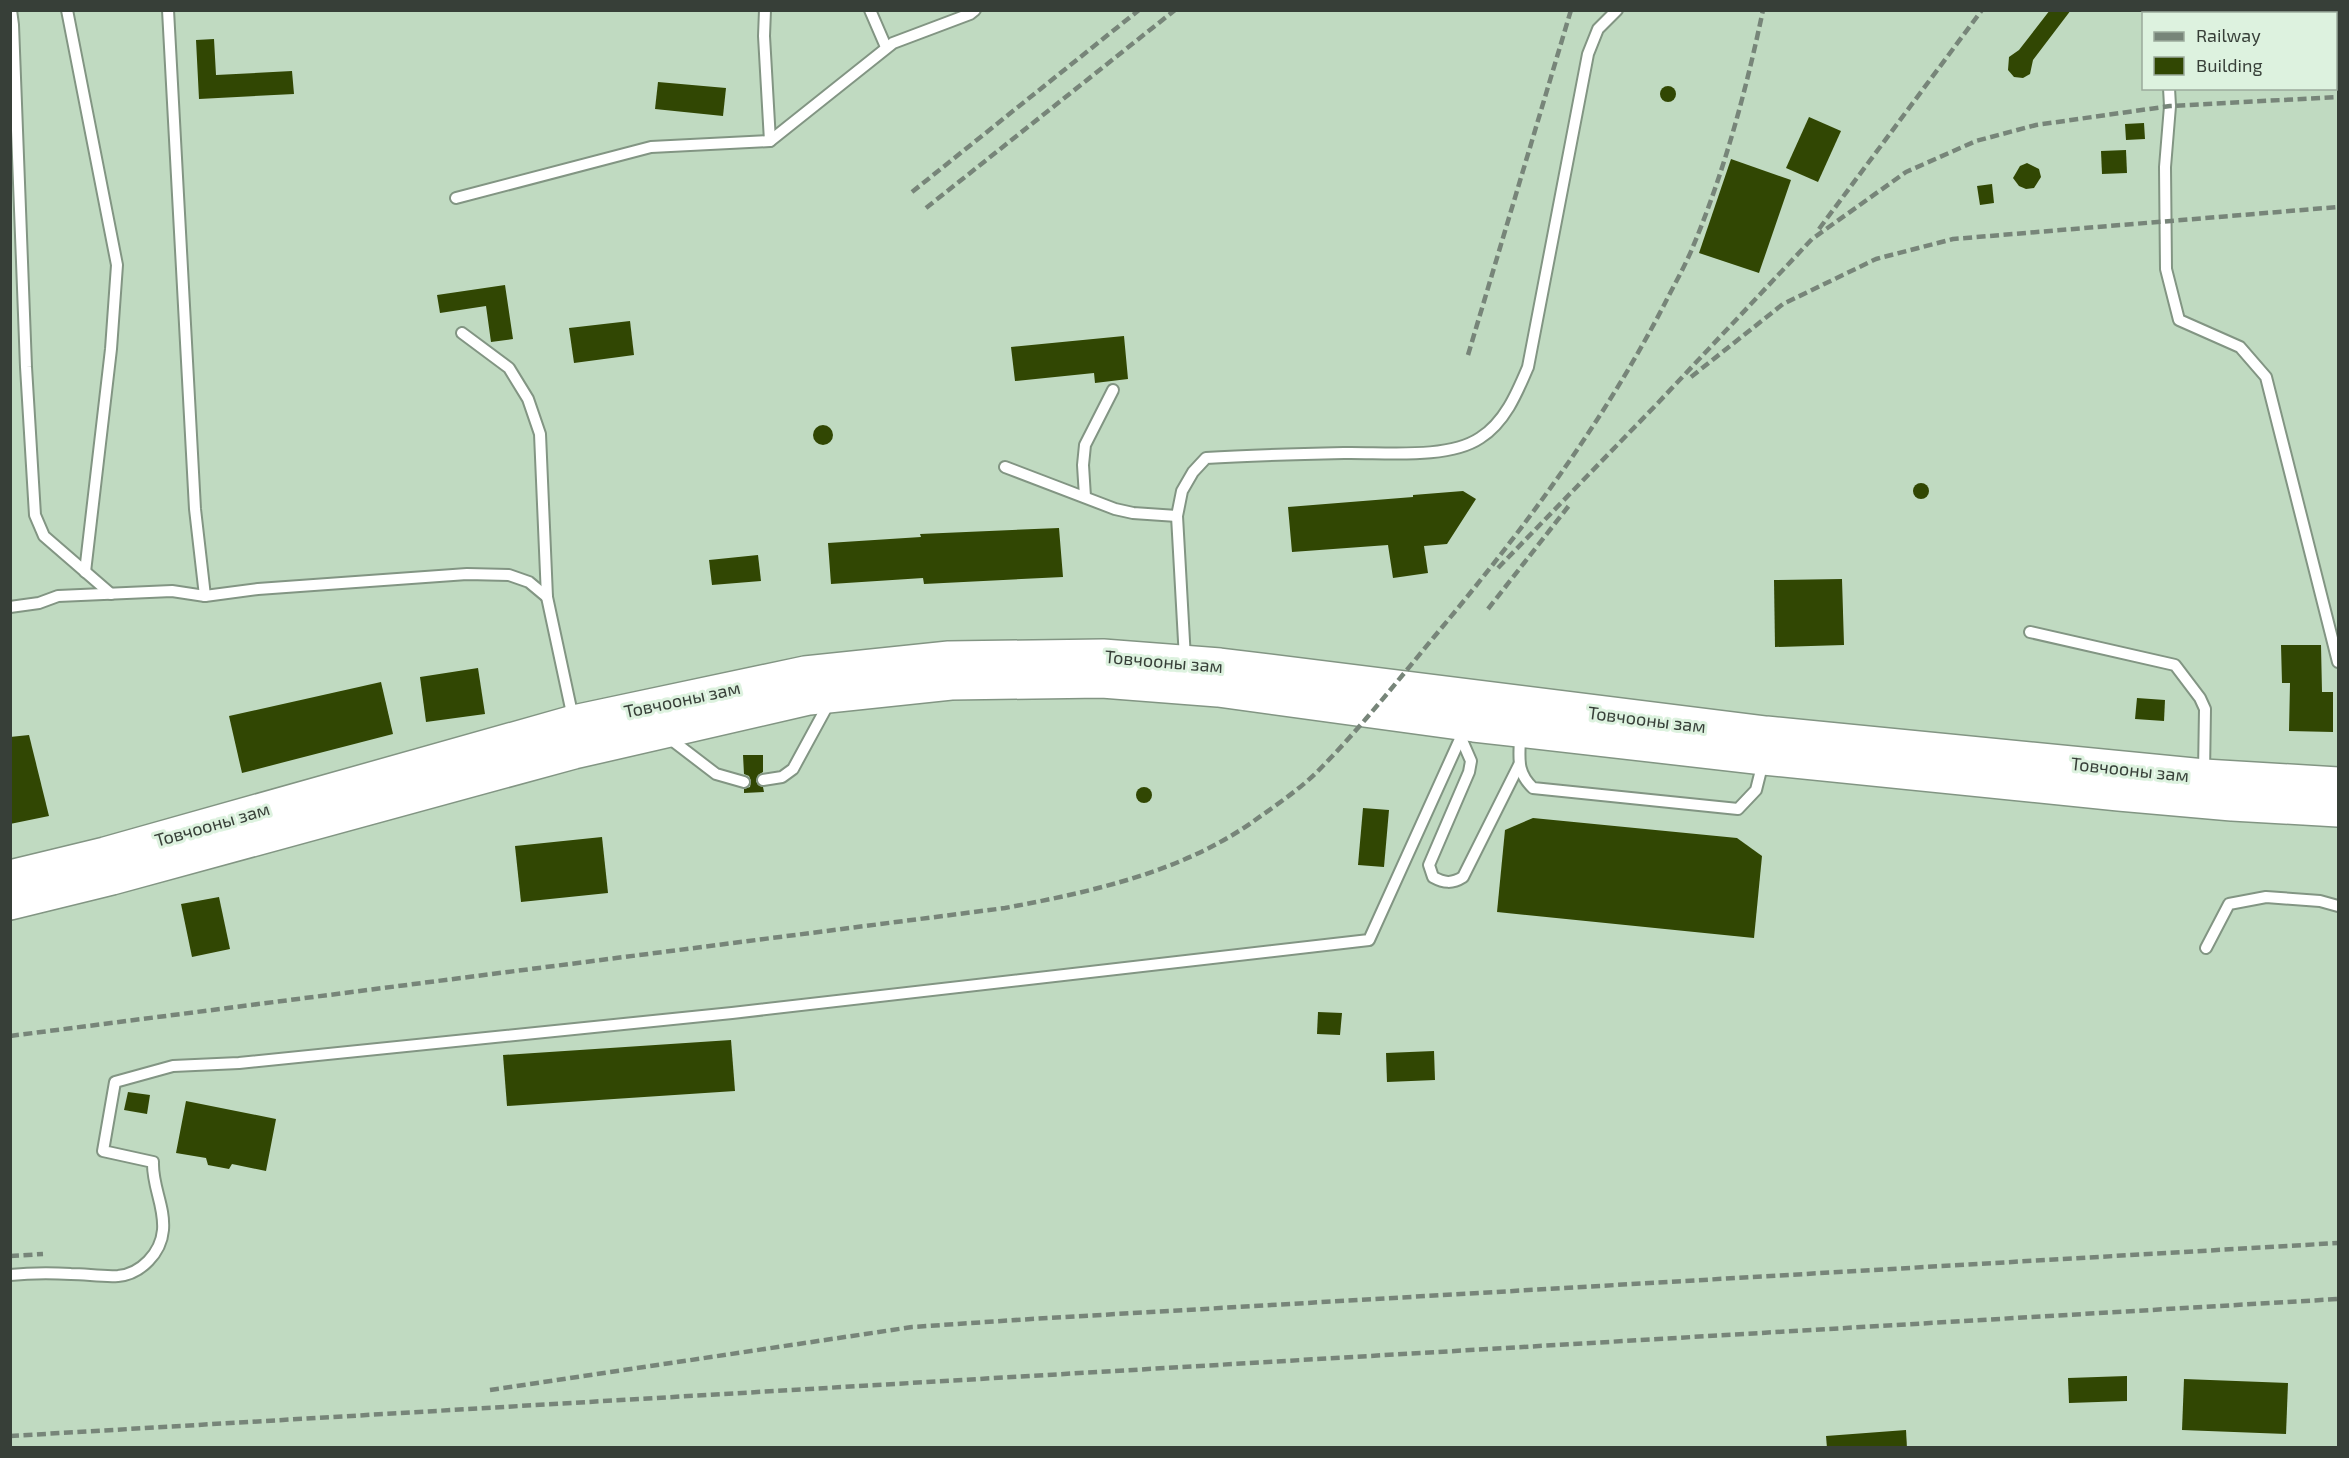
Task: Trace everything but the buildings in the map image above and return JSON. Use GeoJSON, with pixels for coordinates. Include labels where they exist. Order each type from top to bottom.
{"type":"FeatureCollection","features":[{"type":"Feature","properties":{"kind":"highway","name":"Товчооны зам"},"geometry":{"type":"LineString","coordinates":[[10,877],[105,854],[574,722],[805,673],[938,659],[1103,656],[1186,662],[1766,733],[2204,776],[2338,784]]}},
{"type":"Feature","properties":{"kind":"highway","name":"Товчооны зам"},"geometry":{"type":"LineString","coordinates":[[10,903],[112,878],[574,752],[809,698],[951,683],[1102,681],[1218,690],[1464,731],[1521,731],[2120,794],[2338,810]]}},
{"type":"Feature","properties":{"kind":"lane"},"geometry":{"type":"LineString","coordinates":[[67,10],[117,266],[107,384],[85,572]]}},
{"type":"Feature","properties":{"kind":"lane"},"geometry":{"type":"LineString","coordinates":[[168,10],[195,509],[205,596]]}},
{"type":"Feature","properties":{"kind":"lane"},"geometry":{"type":"LineString","coordinates":[[765,10],[764,36],[770,141]]}},
{"type":"Feature","properties":{"kind":"lane"},"geometry":{"type":"LineString","coordinates":[[870,10],[886,47]]}},
{"type":"Feature","properties":{"kind":"lane"},"geometry":{"type":"LineString","coordinates":[[456,198],[651,147],[770,141],[886,47],[970,15],[975,10]]}},
{"type":"Feature","properties":{"kind":"lane"},"geometry":{"type":"LineString","coordinates":[[1186,662],[1177,516],[1182,492],[1193,472],[1206,458],[1329,453],[1420,453],[1459,447],[1480,438],[1501,419],[1513,401],[1528,367],[1588,54],[1598,29],[1617,10]]}},
{"type":"Feature","properties":{"kind":"lane"},"geometry":{"type":"LineString","coordinates":[[11,11],[26,367],[35,515],[44,536],[111,594]]}},
{"type":"Feature","properties":{"kind":"lane"},"geometry":{"type":"LineString","coordinates":[[2169,90],[2165,167],[2166,269],[2179,320],[2240,347],[2266,377],[2338,662]]}},
{"type":"Feature","properties":{"kind":"lane"},"geometry":{"type":"LineString","coordinates":[[462,333],[509,368],[528,399],[540,434],[547,597],[574,722]]}},
{"type":"Feature","properties":{"kind":"lane"},"geometry":{"type":"LineString","coordinates":[[1085,498],[1083,465],[1085,445],[1113,390]]}},
{"type":"Feature","properties":{"kind":"lane"},"geometry":{"type":"LineString","coordinates":[[1005,467],[1085,498],[1133,513],[1177,516]]}},
{"type":"Feature","properties":{"kind":"lane"},"geometry":{"type":"LineString","coordinates":[[10,607],[39,603],[58,596],[172,591],[205,596],[467,574],[509,575],[529,582],[547,597]]}},
{"type":"Feature","properties":{"kind":"lane"},"geometry":{"type":"LineString","coordinates":[[2030,632],[2175,665],[2200,698],[2205,709],[2204,776]]}},
{"type":"Feature","properties":{"kind":"lane"},"geometry":{"type":"LineString","coordinates":[[763,780],[782,777],[793,769],[833,695]]}},
{"type":"Feature","properties":{"kind":"lane"},"geometry":{"type":"LineString","coordinates":[[1464,731],[1471,761],[1469,772],[1429,865],[1433,877],[1440,881],[1455,882],[1463,877],[1519,765]]}},
{"type":"Feature","properties":{"kind":"lane"},"geometry":{"type":"LineString","coordinates":[[10,1275],[118,1276],[141,1268],[151,1259],[161,1244],[163,1232],[163,1210],[153,1173],[153,1162],[104,1151],[115,1082],[173,1066],[239,1063],[732,1013],[1369,940],[1464,731]]}},
{"type":"Feature","properties":{"kind":"lane"},"geometry":{"type":"LineString","coordinates":[[1521,731],[1519,765],[1523,779],[1533,788],[1738,809],[1756,790],[1764,758]]}},
{"type":"Feature","properties":{"kind":"lane"},"geometry":{"type":"LineString","coordinates":[[661,732],[716,774],[744,782]]}},
{"type":"Feature","properties":{"kind":"lane"},"geometry":{"type":"LineString","coordinates":[[2206,948],[2229,904],[2266,897],[2320,901],[2338,906]]}},
{"type":"Feature","properties":{"kind":"shaded area"},"geometry":{"type":"Polygon","coordinates":[[[11,11],[2338,11],[2338,1447],[11,1447],[11,11]]]}},
{"type":"Feature","properties":{"kind":"railway"},"geometry":{"type":"LineString","coordinates":[[912,192],[1139,10]]}},
{"type":"Feature","properties":{"kind":"railway"},"geometry":{"type":"LineString","coordinates":[[926,208],[1175,10]]}},
{"type":"Feature","properties":{"kind":"railway"},"geometry":{"type":"LineString","coordinates":[[1468,355],[1571,10]]}},
{"type":"Feature","properties":{"kind":"railway"},"geometry":{"type":"LineString","coordinates":[[10,1036],[1005,908],[1069,895],[1133,878],[1164,868],[1223,840],[1284,800],[1315,774],[1346,741],[1391,690],[1498,559],[1587,436],[1640,349],[1692,249],[1704,220],[1733,131],[1763,10]]}},
{"type":"Feature","properties":{"kind":"railway"},"geometry":{"type":"LineString","coordinates":[[1819,229],[1982,10]]}},
{"type":"Feature","properties":{"kind":"railway"},"geometry":{"type":"LineString","coordinates":[[1498,568],[1812,239],[1906,172],[1976,141],[2036,125],[2170,106],[2338,97]]}},
{"type":"Feature","properties":{"kind":"railway"},"geometry":{"type":"LineString","coordinates":[[1691,377],[1783,304],[1876,259],[1953,239],[2338,207]]}},
{"type":"Feature","properties":{"kind":"railway"},"geometry":{"type":"LineString","coordinates":[[1488,609],[1571,503]]}},
{"type":"Feature","properties":{"kind":"railway"},"geometry":{"type":"LineString","coordinates":[[490,1390],[912,1327],[2338,1243]]}},
{"type":"Feature","properties":{"kind":"railway"},"geometry":{"type":"LineString","coordinates":[[10,1256],[43,1254]]}},
{"type":"Feature","properties":{"kind":"railway"},"geometry":{"type":"LineString","coordinates":[[10,1436],[2338,1299]]}}]}
